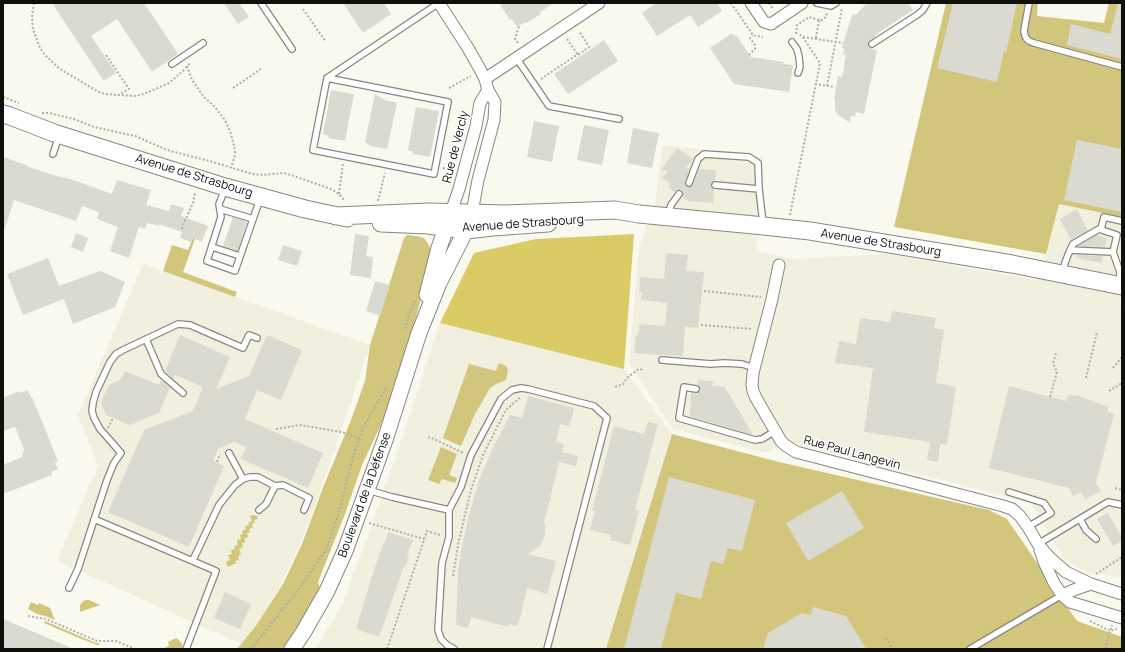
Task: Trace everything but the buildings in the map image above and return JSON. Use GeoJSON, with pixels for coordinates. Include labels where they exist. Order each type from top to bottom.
{"type":"FeatureCollection","features":[{"type":"Feature","properties":{"kind":"main road","name":"Avenue de Strasbourg"},"geometry":{"type":"LineString","coordinates":[[3,103],[16,108],[57,134]]}},
{"type":"Feature","properties":{"kind":"main road","name":"Avenue de Strasbourg"},"geometry":{"type":"LineString","coordinates":[[3,114],[57,134],[226,187],[261,196],[340,210],[370,223],[428,226],[472,213],[505,214],[615,210],[639,214],[787,228],[1004,263],[1062,274],[1121,278]]}},
{"type":"Feature","properties":{"kind":"main road","name":"Avenue de Strasbourg"},"geometry":{"type":"LineString","coordinates":[[448,220],[466,230],[639,214]]}},
{"type":"Feature","properties":{"kind":"street"},"geometry":{"type":"LineString","coordinates":[[439,3],[468,48],[495,102],[494,120],[478,180],[472,213]]}},
{"type":"Feature","properties":{"kind":"street"},"geometry":{"type":"LineString","coordinates":[[485,80],[599,3]]}},
{"type":"Feature","properties":{"kind":"street"},"geometry":{"type":"LineString","coordinates":[[751,3],[767,24],[771,24],[802,3]]}},
{"type":"Feature","properties":{"kind":"street","name":"Rue de Vercly"},"geometry":{"type":"LineString","coordinates":[[448,220],[464,172],[476,126],[485,80]]}},
{"type":"Feature","properties":{"kind":"street","name":"Boulevard de la Défense"},"geometry":{"type":"LineString","coordinates":[[412,333],[466,230],[472,213]]}},
{"type":"Feature","properties":{"kind":"street","name":"Boulevard de la Défense"},"geometry":{"type":"LineString","coordinates":[[292,649],[327,591],[345,551],[392,418],[412,333],[430,281],[448,220]]}},
{"type":"Feature","properties":{"kind":"street","name":"Rue Paul Langevin"},"geometry":{"type":"LineString","coordinates":[[779,265],[754,368],[752,384],[753,391],[775,431],[785,445],[796,452],[1012,509],[1020,516],[1038,544],[1050,558],[1066,572],[1091,584],[1122,594]]}},
{"type":"Feature","properties":{"kind":"street","name":"Rue Paul Langevin"},"geometry":{"type":"LineString","coordinates":[[1038,544],[1044,562],[1054,583],[1062,595],[1070,602],[1122,618]]}},
{"type":"Feature","properties":{"kind":"street"},"geometry":{"type":"LineString","coordinates":[[1062,595],[1091,584]]}},
{"type":"Feature","properties":{"kind":"lane"},"geometry":{"type":"LineString","coordinates":[[261,3],[292,49]]}},
{"type":"Feature","properties":{"kind":"lane"},"geometry":{"type":"LineString","coordinates":[[327,78],[448,102],[434,174],[313,150],[327,78],[439,3]]}},
{"type":"Feature","properties":{"kind":"lane"},"geometry":{"type":"LineString","coordinates":[[817,3],[829,6],[836,3]]}},
{"type":"Feature","properties":{"kind":"lane"},"geometry":{"type":"LineString","coordinates":[[872,44],[917,15],[923,10],[927,3]]}},
{"type":"Feature","properties":{"kind":"lane"},"geometry":{"type":"LineString","coordinates":[[1029,3],[1024,32],[1029,41],[1122,67]]}},
{"type":"Feature","properties":{"kind":"lane"},"geometry":{"type":"LineString","coordinates":[[792,39],[799,57],[800,67],[798,73]]}},
{"type":"Feature","properties":{"kind":"lane"},"geometry":{"type":"LineString","coordinates":[[172,64],[203,44]]}},
{"type":"Feature","properties":{"kind":"lane"},"geometry":{"type":"LineString","coordinates":[[517,59],[550,106],[619,119]]}},
{"type":"Feature","properties":{"kind":"lane"},"geometry":{"type":"LineString","coordinates":[[53,154],[57,134]]}},
{"type":"Feature","properties":{"kind":"lane"},"geometry":{"type":"LineString","coordinates":[[689,183],[698,159],[704,154],[749,157],[758,163],[763,226]]}},
{"type":"Feature","properties":{"kind":"lane"},"geometry":{"type":"LineString","coordinates":[[715,185],[759,189]]}},
{"type":"Feature","properties":{"kind":"lane"},"geometry":{"type":"LineString","coordinates":[[226,187],[219,204],[221,217],[207,262],[235,271],[261,196]]}},
{"type":"Feature","properties":{"kind":"lane"},"geometry":{"type":"LineString","coordinates":[[668,217],[671,206],[679,194]]}},
{"type":"Feature","properties":{"kind":"lane"},"geometry":{"type":"LineString","coordinates":[[220,209],[253,220]]}},
{"type":"Feature","properties":{"kind":"lane"},"geometry":{"type":"LineString","coordinates":[[1100,229],[1104,217],[1122,221]]}},
{"type":"Feature","properties":{"kind":"lane"},"geometry":{"type":"LineString","coordinates":[[1062,274],[1073,244],[1100,229],[1117,235],[1113,252],[1121,278]]}},
{"type":"Feature","properties":{"kind":"lane"},"geometry":{"type":"LineString","coordinates":[[212,247],[240,256]]}},
{"type":"Feature","properties":{"kind":"lane"},"geometry":{"type":"LineString","coordinates":[[1070,250],[1113,252]]}},
{"type":"Feature","properties":{"kind":"lane"},"geometry":{"type":"LineString","coordinates":[[69,588],[78,569],[107,480],[114,463],[121,453],[100,429],[92,411],[92,403],[96,392],[110,362],[116,354],[178,324],[190,325],[243,348],[249,335],[257,338]]}},
{"type":"Feature","properties":{"kind":"lane"},"geometry":{"type":"LineString","coordinates":[[146,340],[161,374],[183,393]]}},
{"type":"Feature","properties":{"kind":"lane"},"geometry":{"type":"LineString","coordinates":[[662,360],[711,364],[742,364],[754,368]]}},
{"type":"Feature","properties":{"kind":"lane"},"geometry":{"type":"LineString","coordinates":[[696,388],[684,387],[679,418],[755,440],[762,439],[775,431]]}},
{"type":"Feature","properties":{"kind":"lane"},"geometry":{"type":"LineString","coordinates":[[453,649],[447,645],[438,630],[442,563],[449,538],[449,510],[461,487],[471,455],[500,399],[512,390],[521,388],[594,406],[607,418],[548,649]]}},
{"type":"Feature","properties":{"kind":"lane"},"geometry":{"type":"LineString","coordinates":[[229,453],[243,479]]}},
{"type":"Feature","properties":{"kind":"lane"},"geometry":{"type":"LineString","coordinates":[[193,560],[219,505],[235,485],[243,479],[258,477],[275,486],[283,485],[309,498],[304,510]]}},
{"type":"Feature","properties":{"kind":"lane"},"geometry":{"type":"LineString","coordinates":[[259,510],[266,504],[275,486]]}},
{"type":"Feature","properties":{"kind":"lane"},"geometry":{"type":"LineString","coordinates":[[367,489],[392,497],[449,510]]}},
{"type":"Feature","properties":{"kind":"lane"},"geometry":{"type":"LineString","coordinates":[[1009,492],[1044,503],[1051,513],[1028,527]]}},
{"type":"Feature","properties":{"kind":"lane"},"geometry":{"type":"LineString","coordinates":[[1038,544],[1108,502],[1122,505]]}},
{"type":"Feature","properties":{"kind":"lane"},"geometry":{"type":"LineString","coordinates":[[94,519],[216,571],[186,649]]}},
{"type":"Feature","properties":{"kind":"lane"},"geometry":{"type":"LineString","coordinates":[[1080,519],[1086,530],[1096,539]]}},
{"type":"Feature","properties":{"kind":"lane"},"geometry":{"type":"LineString","coordinates":[[970,649],[1062,595]]}},
{"type":"Feature","properties":{"kind":"path"},"geometry":{"type":"LineString","coordinates":[[34,3],[32,17],[33,29],[40,48],[45,56],[60,69],[97,91],[105,94],[136,96],[144,94],[169,83],[183,71],[193,59]]}},
{"type":"Feature","properties":{"kind":"path"},"geometry":{"type":"LineString","coordinates":[[731,3],[753,35],[764,37]]}},
{"type":"Feature","properties":{"kind":"path"},"geometry":{"type":"LineString","coordinates":[[769,3],[780,18]]}},
{"type":"Feature","properties":{"kind":"path"},"geometry":{"type":"LineString","coordinates":[[827,86],[843,3]]}},
{"type":"Feature","properties":{"kind":"path"},"geometry":{"type":"LineString","coordinates":[[792,39],[796,34],[797,25],[809,17],[822,20],[826,17],[829,6]]}},
{"type":"Feature","properties":{"kind":"path"},"geometry":{"type":"LineString","coordinates":[[303,9],[326,42]]}},
{"type":"Feature","properties":{"kind":"path"},"geometry":{"type":"LineString","coordinates":[[816,38],[819,20]]}},
{"type":"Feature","properties":{"kind":"path"},"geometry":{"type":"LineString","coordinates":[[519,26],[515,39],[519,45]]}},
{"type":"Feature","properties":{"kind":"path"},"geometry":{"type":"LineString","coordinates":[[534,84],[578,54],[585,52],[589,47],[578,31]]}},
{"type":"Feature","properties":{"kind":"path"},"geometry":{"type":"LineString","coordinates":[[796,34],[843,43]]}},
{"type":"Feature","properties":{"kind":"path"},"geometry":{"type":"LineString","coordinates":[[749,55],[755,49],[755,45],[750,38],[753,35]]}},
{"type":"Feature","properties":{"kind":"path"},"geometry":{"type":"LineString","coordinates":[[787,228],[820,62],[802,36]]}},
{"type":"Feature","properties":{"kind":"path"},"geometry":{"type":"LineString","coordinates":[[567,39],[578,54]]}},
{"type":"Feature","properties":{"kind":"path"},"geometry":{"type":"LineString","coordinates":[[106,54],[129,89],[119,95]]}},
{"type":"Feature","properties":{"kind":"path"},"geometry":{"type":"LineString","coordinates":[[187,66],[192,80],[225,120],[231,134],[235,150],[232,168]]}},
{"type":"Feature","properties":{"kind":"path"},"geometry":{"type":"LineString","coordinates":[[233,88],[261,69]]}},
{"type":"Feature","properties":{"kind":"path"},"geometry":{"type":"LineString","coordinates":[[449,88],[485,80]]}},
{"type":"Feature","properties":{"kind":"path"},"geometry":{"type":"LineString","coordinates":[[815,84],[834,87]]}},
{"type":"Feature","properties":{"kind":"path"},"geometry":{"type":"LineString","coordinates":[[3,97],[22,105]]}},
{"type":"Feature","properties":{"kind":"path"},"geometry":{"type":"LineString","coordinates":[[35,113],[49,113],[74,118],[94,127],[135,136],[167,150],[252,174],[263,175],[283,173],[291,175],[331,189],[339,194],[344,200],[340,210]]}},
{"type":"Feature","properties":{"kind":"path"},"geometry":{"type":"LineString","coordinates":[[339,194],[345,156]]}},
{"type":"Feature","properties":{"kind":"path"},"geometry":{"type":"LineString","coordinates":[[377,204],[386,164]]}},
{"type":"Feature","properties":{"kind":"path"},"geometry":{"type":"LineString","coordinates":[[436,166],[464,172]]}},
{"type":"Feature","properties":{"kind":"path"},"geometry":{"type":"LineString","coordinates":[[183,228],[194,203],[195,193]]}},
{"type":"Feature","properties":{"kind":"path"},"geometry":{"type":"LineString","coordinates":[[704,291],[759,297],[771,300]]}},
{"type":"Feature","properties":{"kind":"path"},"geometry":{"type":"LineString","coordinates":[[412,333],[409,315],[417,296]]}},
{"type":"Feature","properties":{"kind":"path"},"geometry":{"type":"LineString","coordinates":[[701,325],[751,329],[763,332]]}},
{"type":"Feature","properties":{"kind":"path"},"geometry":{"type":"LineString","coordinates":[[1086,378],[1097,332]]}},
{"type":"Feature","properties":{"kind":"path"},"geometry":{"type":"LineString","coordinates":[[1050,397],[1057,372],[1053,363],[1056,353]]}},
{"type":"Feature","properties":{"kind":"path"},"geometry":{"type":"LineString","coordinates":[[1113,368],[1122,357]]}},
{"type":"Feature","properties":{"kind":"path"},"geometry":{"type":"LineString","coordinates":[[615,387],[623,384],[627,378],[637,370],[643,370]]}},
{"type":"Feature","properties":{"kind":"path"},"geometry":{"type":"LineString","coordinates":[[251,649],[302,585],[327,548],[338,515],[359,438],[364,426],[389,383]]}},
{"type":"Feature","properties":{"kind":"path"},"geometry":{"type":"LineString","coordinates":[[1109,391],[1122,383]]}},
{"type":"Feature","properties":{"kind":"path"},"geometry":{"type":"LineString","coordinates":[[453,576],[459,540],[471,490],[483,454],[506,410],[517,400],[528,394],[531,390]]}},
{"type":"Feature","properties":{"kind":"path"},"geometry":{"type":"LineString","coordinates":[[276,429],[300,425],[341,432],[359,438]]}},
{"type":"Feature","properties":{"kind":"path"},"geometry":{"type":"LineString","coordinates":[[428,437],[452,447],[466,455],[462,469],[477,473]]}},
{"type":"Feature","properties":{"kind":"path"},"geometry":{"type":"LineString","coordinates":[[217,462],[222,451]]}},
{"type":"Feature","properties":{"kind":"path"},"geometry":{"type":"LineString","coordinates":[[1115,488],[1122,490]]}},
{"type":"Feature","properties":{"kind":"path"},"geometry":{"type":"LineString","coordinates":[[369,523],[424,539]]}},
{"type":"Feature","properties":{"kind":"path"},"geometry":{"type":"LineString","coordinates":[[387,649],[427,531],[459,540]]}},
{"type":"Feature","properties":{"kind":"path"},"geometry":{"type":"LineString","coordinates":[[1102,578],[1094,576],[1122,557]]}},
{"type":"Feature","properties":{"kind":"path"},"geometry":{"type":"LineString","coordinates":[[28,616],[46,618],[97,641],[116,641],[135,649]]}},
{"type":"Feature","properties":{"kind":"path"},"geometry":{"type":"LineString","coordinates":[[886,638],[893,649]]}},
{"type":"Feature","properties":{"kind":"shaded area"},"geometry":{"type":"Polygon","coordinates":[[[946,3],[1038,3],[1037,16],[1104,23],[1109,3],[1122,3],[1122,217],[1059,204],[1046,254],[894,227],[946,3]]]}},
{"type":"Feature","properties":{"kind":"shaded area"},"geometry":{"type":"Polygon","coordinates":[[[663,145],[762,157],[764,210],[756,251],[793,259],[888,254],[1037,280],[1046,254],[1059,204],[1122,217],[1122,297],[1119,305],[1122,306],[1122,578],[1086,572],[1064,559],[1031,503],[792,442],[765,453],[673,429],[629,364],[639,248],[655,202],[663,145]]]}},
{"type":"Feature","properties":{"kind":"shaded area"},"geometry":{"type":"Polygon","coordinates":[[[634,234],[624,369],[440,323],[474,253],[536,239],[634,234]]]}},
{"type":"Feature","properties":{"kind":"shaded area"},"geometry":{"type":"Polygon","coordinates":[[[407,235],[424,238],[433,253],[402,370],[387,412],[362,465],[345,514],[318,582],[320,589],[298,630],[282,649],[237,649],[255,627],[283,584],[302,544],[365,381],[370,345],[404,238],[407,235]]]}},
{"type":"Feature","properties":{"kind":"shaded area"},"geometry":{"type":"Polygon","coordinates":[[[193,238],[195,239],[183,272],[237,292],[235,297],[163,271],[172,245],[188,250],[193,238]]]}},
{"type":"Feature","properties":{"kind":"shaded area"},"geometry":{"type":"Polygon","coordinates":[[[143,264],[370,345],[318,498],[299,547],[276,593],[244,645],[57,561],[98,466],[78,415],[143,264]]]}},
{"type":"Feature","properties":{"kind":"shaded area"},"geometry":{"type":"Polygon","coordinates":[[[440,323],[624,369],[672,434],[606,649],[315,649],[342,606],[390,474],[440,323]]]}},
{"type":"Feature","properties":{"kind":"shaded area"},"geometry":{"type":"Polygon","coordinates":[[[499,363],[506,366],[508,370],[506,380],[490,388],[474,416],[461,446],[443,438],[469,364],[496,371],[499,363]]]}},
{"type":"Feature","properties":{"kind":"shaded area"},"geometry":{"type":"Polygon","coordinates":[[[672,434],[779,462],[989,510],[1007,519],[1077,621],[1122,637],[1122,649],[606,649],[672,434]]]}},
{"type":"Feature","properties":{"kind":"shaded area"},"geometry":{"type":"Polygon","coordinates":[[[441,447],[457,454],[449,475],[457,478],[455,483],[442,479],[439,484],[428,480],[441,447]]]}},
{"type":"Feature","properties":{"kind":"shaded area"},"geometry":{"type":"Polygon","coordinates":[[[250,516],[257,516],[258,519],[254,520],[255,522],[252,524],[253,527],[249,529],[250,532],[247,533],[248,537],[244,539],[246,542],[242,543],[243,547],[239,549],[241,554],[238,556],[239,560],[235,561],[236,563],[228,567],[226,562],[230,560],[228,555],[232,554],[231,550],[235,549],[234,546],[238,545],[237,540],[241,539],[240,535],[243,534],[242,531],[246,529],[245,526],[249,525],[248,523],[252,521],[250,516]]]}},
{"type":"Feature","properties":{"kind":"shaded area"},"geometry":{"type":"Polygon","coordinates":[[[87,600],[100,605],[80,612],[80,605],[83,601],[87,600]]]}},
{"type":"Feature","properties":{"kind":"shaded area"},"geometry":{"type":"Polygon","coordinates":[[[31,602],[38,605],[39,603],[50,608],[55,620],[37,614],[28,609],[31,602]]]}},
{"type":"Feature","properties":{"kind":"shaded area"},"geometry":{"type":"Polygon","coordinates":[[[45,621],[99,643],[100,645],[44,623],[45,621]]]}},
{"type":"Feature","properties":{"kind":"shaded area"},"geometry":{"type":"Polygon","coordinates":[[[176,638],[182,644],[182,649],[161,649],[169,646],[168,642],[176,638]]]}}]}
